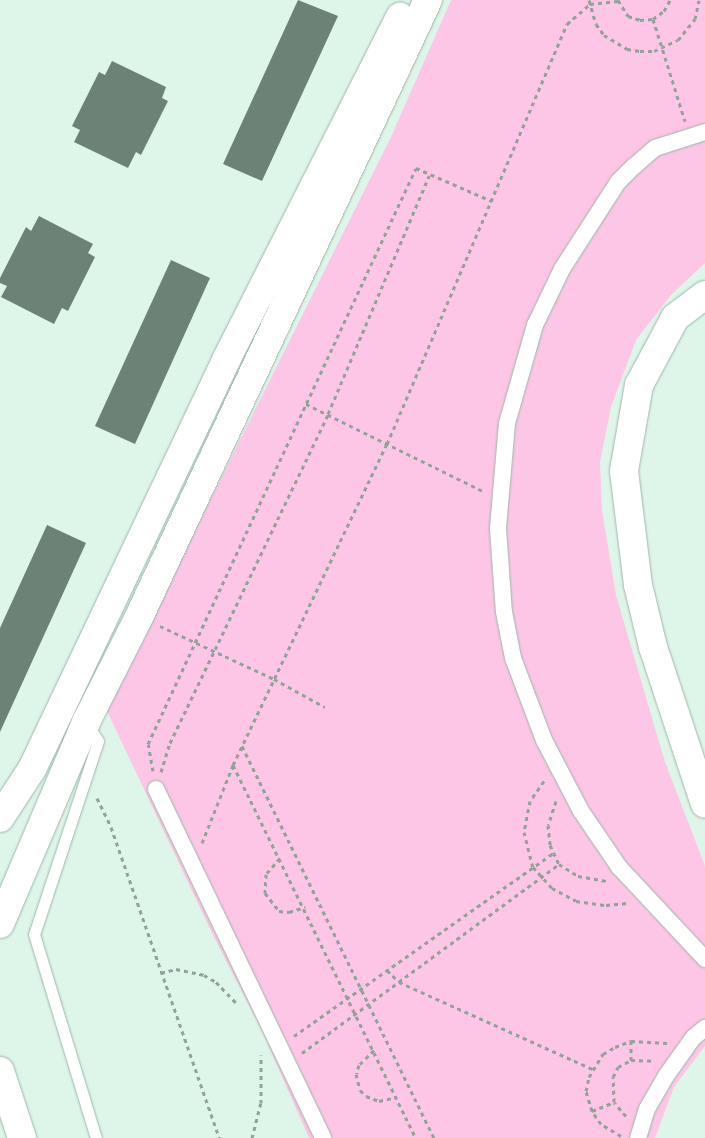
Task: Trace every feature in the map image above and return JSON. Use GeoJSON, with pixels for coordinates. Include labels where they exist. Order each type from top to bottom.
{"type":"FeatureCollection","features":[{"type":"Feature","properties":{"kind":"street"},"geometry":{"type":"LineString","coordinates":[[0,818],[32,769],[226,360],[408,0]]}},
{"type":"Feature","properties":{"kind":"street"},"geometry":{"type":"LineString","coordinates":[[0,924],[86,722],[139,617],[428,0]]}},
{"type":"Feature","properties":{"kind":"street"},"geometry":{"type":"LineString","coordinates":[[697,134],[654,148],[618,182],[562,269],[534,325],[507,423],[498,530],[504,612],[513,658],[528,702],[558,768],[568,788],[627,875],[646,898],[705,958]]}},
{"type":"Feature","properties":{"kind":"street"},"geometry":{"type":"LineString","coordinates":[[705,294],[675,318],[639,385],[624,471],[638,585],[646,620],[672,712],[705,804]]}},
{"type":"Feature","properties":{"kind":"street"},"geometry":{"type":"LineString","coordinates":[[156,789],[323,1138]]}},
{"type":"Feature","properties":{"kind":"street"},"geometry":{"type":"LineString","coordinates":[[640,1131],[670,1070],[693,1038],[705,1028]]}},
{"type":"Feature","properties":{"kind":"street"},"geometry":{"type":"LineString","coordinates":[[0,1071],[22,1138]]}},
{"type":"Feature","properties":{"kind":"lane"},"geometry":{"type":"LineString","coordinates":[[86,722],[98,741],[34,934],[96,1138]]}},
{"type":"Feature","properties":{"kind":"path"},"geometry":{"type":"LineString","coordinates":[[193,866],[233,765],[387,444],[567,24],[589,2],[618,0],[628,16],[640,20],[653,19],[664,11],[670,0]]}},
{"type":"Feature","properties":{"kind":"path"},"geometry":{"type":"LineString","coordinates":[[589,2],[596,24],[615,43],[640,51],[662,48],[678,40],[695,19],[699,0]]}},
{"type":"Feature","properties":{"kind":"path"},"geometry":{"type":"LineString","coordinates":[[653,19],[662,48],[697,134]]}},
{"type":"Feature","properties":{"kind":"path"},"geometry":{"type":"LineString","coordinates":[[156,789],[148,744],[416,168],[430,176],[492,201]]}},
{"type":"Feature","properties":{"kind":"path"},"geometry":{"type":"LineString","coordinates":[[156,789],[170,743],[328,414],[430,176]]}},
{"type":"Feature","properties":{"kind":"path"},"geometry":{"type":"LineString","coordinates":[[306,404],[500,500]]}},
{"type":"Feature","properties":{"kind":"path"},"geometry":{"type":"LineString","coordinates":[[139,617],[274,679],[325,708]]}},
{"type":"Feature","properties":{"kind":"path"},"geometry":{"type":"LineString","coordinates":[[242,746],[434,1138]]}},
{"type":"Feature","properties":{"kind":"path"},"geometry":{"type":"LineString","coordinates":[[233,765],[305,907],[416,1138]]}},
{"type":"Feature","properties":{"kind":"path"},"geometry":{"type":"LineString","coordinates":[[558,768],[539,786],[526,816],[524,832],[534,867],[541,877],[563,896],[591,904],[626,904],[646,898]]}},
{"type":"Feature","properties":{"kind":"path"},"geometry":{"type":"LineString","coordinates":[[568,788],[552,807],[549,820],[553,853],[559,864],[588,880],[602,881],[627,875]]}},
{"type":"Feature","properties":{"kind":"path"},"geometry":{"type":"LineString","coordinates":[[81,791],[96,797],[111,828],[219,1138]]}},
{"type":"Feature","properties":{"kind":"path"},"geometry":{"type":"LineString","coordinates":[[279,1046],[553,853]]}},
{"type":"Feature","properties":{"kind":"path"},"geometry":{"type":"LineString","coordinates":[[280,858],[266,874],[265,892],[279,911],[289,912],[305,907]]}},
{"type":"Feature","properties":{"kind":"path"},"geometry":{"type":"LineString","coordinates":[[288,1063],[559,864]]}},
{"type":"Feature","properties":{"kind":"path"},"geometry":{"type":"LineString","coordinates":[[161,973],[176,969],[204,975],[216,982],[239,1006]]}},
{"type":"Feature","properties":{"kind":"path"},"geometry":{"type":"LineString","coordinates":[[387,970],[399,982],[593,1069]]}},
{"type":"Feature","properties":{"kind":"path"},"geometry":{"type":"LineString","coordinates":[[631,1041],[631,1060]]}},
{"type":"Feature","properties":{"kind":"path"},"geometry":{"type":"LineString","coordinates":[[627,1138],[613,1133],[600,1124],[592,1110],[586,1091],[593,1069],[603,1054],[631,1041],[666,1042],[682,1053]]}},
{"type":"Feature","properties":{"kind":"path"},"geometry":{"type":"LineString","coordinates":[[252,1138],[258,1122],[262,1086],[260,1046]]}},
{"type":"Feature","properties":{"kind":"path"},"geometry":{"type":"LineString","coordinates":[[374,1050],[359,1066],[356,1074],[360,1090],[366,1096],[379,1101],[397,1097]]}},
{"type":"Feature","properties":{"kind":"path"},"geometry":{"type":"LineString","coordinates":[[640,1131],[621,1114],[614,1102],[613,1077],[618,1067],[631,1060],[654,1060],[670,1070]]}},
{"type":"Feature","properties":{"kind":"path"},"geometry":{"type":"LineString","coordinates":[[592,1110],[614,1102]]}},
{"type":"Feature","properties":{"kind":"shaded area"},"geometry":{"type":"Polygon","coordinates":[[[451,0],[705,0],[705,263],[671,295],[636,340],[611,407],[600,462],[602,510],[616,595],[665,762],[705,866],[705,1046],[674,1087],[655,1138],[309,1138],[261,1029],[212,933],[106,709],[391,137],[451,0]]]}},
{"type":"Feature","properties":{"kind":"building"},"geometry":{"type":"Polygon","coordinates":[[[298,0],[338,16],[262,181],[223,164],[298,0]]]}},
{"type":"Feature","properties":{"kind":"building"},"geometry":{"type":"Polygon","coordinates":[[[112,61],[166,87],[162,98],[168,101],[141,155],[136,152],[128,168],[74,142],[80,130],[72,126],[99,72],[105,75],[112,61]]]}},
{"type":"Feature","properties":{"kind":"building"},"geometry":{"type":"Polygon","coordinates":[[[39,216],[93,244],[88,253],[95,257],[68,311],[62,308],[54,324],[1,297],[7,286],[0,283],[0,278],[26,227],[31,231],[39,216]]]}},
{"type":"Feature","properties":{"kind":"building"},"geometry":{"type":"Polygon","coordinates":[[[171,260],[210,278],[135,444],[95,426],[171,260]]]}},
{"type":"Feature","properties":{"kind":"building"},"geometry":{"type":"Polygon","coordinates":[[[47,525],[86,543],[0,732],[0,628],[47,525]]]}}]}
